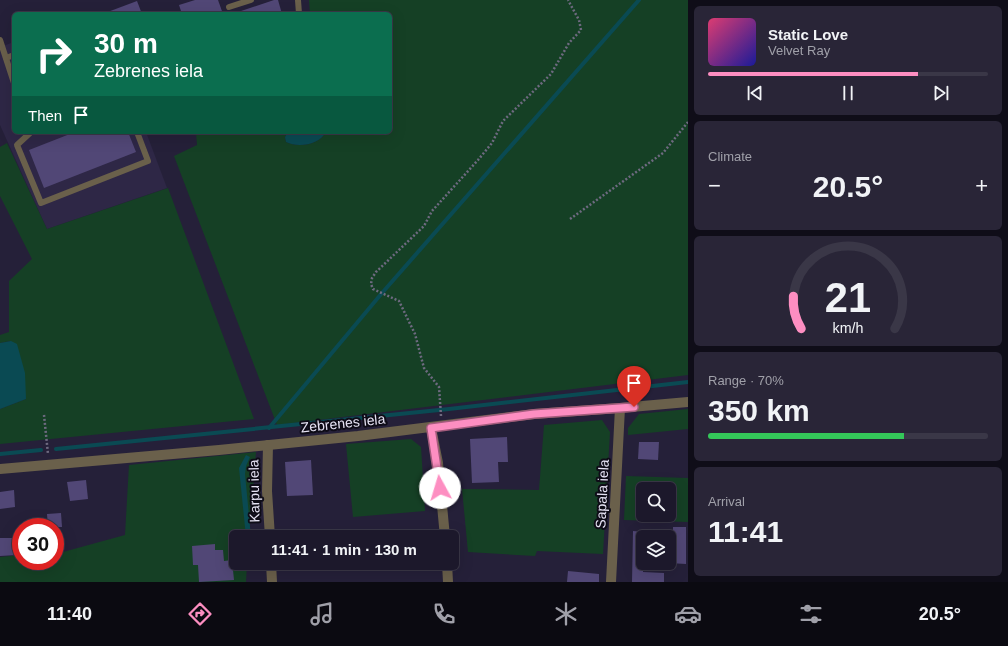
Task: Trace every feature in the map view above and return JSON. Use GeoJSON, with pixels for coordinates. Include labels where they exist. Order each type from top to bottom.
{"type":"FeatureCollection","features":[{"type":"Feature","properties":{"kind":"street","name":"Zebrenes iela"},"geometry":{"type":"LineString","coordinates":[[0,469],[268,445],[431,428],[534,414],[688,402]]}},
{"type":"Feature","properties":{"kind":"street","name":"Sapala iela"},"geometry":{"type":"LineString","coordinates":[[611,582],[620,408]]}},
{"type":"Feature","properties":{"kind":"street"},"geometry":{"type":"LineString","coordinates":[[431,428],[438,463],[444,530]]}},
{"type":"Feature","properties":{"kind":"street","name":"Karpu iela"},"geometry":{"type":"LineString","coordinates":[[268,445],[267,491],[270,530]]}},
{"type":"Feature","properties":{"kind":"street"},"geometry":{"type":"LineString","coordinates":[[271,570],[272,582]]}},
{"type":"Feature","properties":{"kind":"street"},"geometry":{"type":"LineString","coordinates":[[447,570],[448,582]]}},
{"type":"Feature","properties":{"kind":"lane"},"geometry":{"type":"LineString","coordinates":[[229,7],[251,0]]}},
{"type":"Feature","properties":{"kind":"lane"},"geometry":{"type":"LineString","coordinates":[[298,0],[299,12]]}},
{"type":"Feature","properties":{"kind":"lane"},"geometry":{"type":"LineString","coordinates":[[0,40],[12,77]]}},
{"type":"Feature","properties":{"kind":"lane"},"geometry":{"type":"LineString","coordinates":[[6,58],[12,56]]}},
{"type":"Feature","properties":{"kind":"lane"},"geometry":{"type":"LineString","coordinates":[[30,134],[17,145],[41,203],[148,161],[138,134]]}},
{"type":"Feature","properties":{"kind":"path"},"geometry":{"type":"LineString","coordinates":[[441,413],[439,387],[424,368],[415,334],[399,301],[375,291],[371,284],[372,278],[382,264],[424,226],[432,211],[492,143],[503,121],[551,74],[569,43],[581,30],[579,20],[568,0]]}},
{"type":"Feature","properties":{"kind":"path"},"geometry":{"type":"LineString","coordinates":[[570,219],[663,153],[688,122]]}},
{"type":"Feature","properties":{"kind":"path"},"geometry":{"type":"LineString","coordinates":[[44,415],[49,464]]}},
{"type":"Feature","properties":{"kind":"shaded area"},"geometry":{"type":"Polygon","coordinates":[[[309,0],[688,0],[688,375],[277,425],[174,156],[197,145],[196,134],[287,134],[285,137],[286,142],[302,145],[318,140],[324,134],[392,134],[392,12],[310,12],[309,0]]]}},
{"type":"Feature","properties":{"kind":"shaded area"},"geometry":{"type":"Polygon","coordinates":[[[12,43],[12,134],[147,134],[167,188],[47,229],[0,125],[0,47],[12,43]]]}},
{"type":"Feature","properties":{"kind":"shaded area"},"geometry":{"type":"Polygon","coordinates":[[[287,134],[324,134],[318,140],[302,145],[286,142],[285,137],[287,134]]]}},
{"type":"Feature","properties":{"kind":"shaded area"},"geometry":{"type":"Polygon","coordinates":[[[7,143],[47,229],[168,188],[254,419],[0,444],[0,409],[26,399],[11,341],[0,343],[0,335],[9,332],[9,281],[32,259],[0,196],[0,147],[7,143]]]}},
{"type":"Feature","properties":{"kind":"shaded area"},"geometry":{"type":"Polygon","coordinates":[[[11,341],[17,344],[25,373],[26,399],[0,409],[0,343],[11,341]]]}},
{"type":"Feature","properties":{"kind":"shaded area"},"geometry":{"type":"Polygon","coordinates":[[[688,409],[688,429],[628,435],[628,428],[639,414],[688,409]]]}},
{"type":"Feature","properties":{"kind":"shaded area"},"geometry":{"type":"Polygon","coordinates":[[[602,420],[610,432],[603,554],[537,551],[535,556],[468,552],[462,489],[539,490],[544,425],[602,420]]]}},
{"type":"Feature","properties":{"kind":"shaded area"},"geometry":{"type":"Polygon","coordinates":[[[411,439],[421,447],[425,511],[353,517],[346,444],[411,439]]]}},
{"type":"Feature","properties":{"kind":"shaded area"},"geometry":{"type":"Polygon","coordinates":[[[256,452],[250,530],[229,530],[229,570],[247,570],[246,582],[0,582],[0,557],[12,556],[12,570],[64,570],[64,552],[125,535],[129,465],[256,452]]]}},
{"type":"Feature","properties":{"kind":"shaded area"},"geometry":{"type":"Polygon","coordinates":[[[246,455],[250,457],[246,466],[245,474],[250,530],[245,530],[239,468],[246,455]]]}},
{"type":"Feature","properties":{"kind":"shaded area"},"geometry":{"type":"Polygon","coordinates":[[[626,476],[688,478],[688,522],[676,522],[676,482],[636,482],[636,520],[624,520],[626,476]]]}},
{"type":"Feature","properties":{"kind":"building"},"geometry":{"type":"Polygon","coordinates":[[[195,0],[218,0],[222,12],[181,12],[179,5],[195,0]]]}},
{"type":"Feature","properties":{"kind":"building"},"geometry":{"type":"Polygon","coordinates":[[[278,0],[281,12],[238,12],[278,0]]]}},
{"type":"Feature","properties":{"kind":"building"},"geometry":{"type":"Polygon","coordinates":[[[137,1],[141,12],[108,12],[137,1]]]}},
{"type":"Feature","properties":{"kind":"building"},"geometry":{"type":"Polygon","coordinates":[[[70,134],[129,134],[136,152],[44,188],[29,150],[70,134]]]}},
{"type":"Feature","properties":{"kind":"building"},"geometry":{"type":"Polygon","coordinates":[[[507,437],[508,462],[498,462],[499,482],[472,483],[470,439],[507,437]]]}},
{"type":"Feature","properties":{"kind":"building"},"geometry":{"type":"Polygon","coordinates":[[[639,442],[659,442],[658,460],[638,459],[639,442]]]}},
{"type":"Feature","properties":{"kind":"building"},"geometry":{"type":"Polygon","coordinates":[[[311,460],[313,495],[287,496],[285,462],[311,460]]]}},
{"type":"Feature","properties":{"kind":"building"},"geometry":{"type":"Polygon","coordinates":[[[86,480],[88,499],[70,501],[67,482],[86,480]]]}},
{"type":"Feature","properties":{"kind":"building"},"geometry":{"type":"Polygon","coordinates":[[[14,490],[15,507],[0,509],[0,492],[14,490]]]}},
{"type":"Feature","properties":{"kind":"building"},"geometry":{"type":"Polygon","coordinates":[[[61,513],[61,518],[47,518],[47,514],[61,513]]]}},
{"type":"Feature","properties":{"kind":"building"},"geometry":{"type":"Polygon","coordinates":[[[673,527],[686,527],[686,564],[676,563],[676,530],[673,530],[673,527]]]}},
{"type":"Feature","properties":{"kind":"building"},"geometry":{"type":"Polygon","coordinates":[[[633,531],[636,531],[636,570],[643,570],[643,572],[664,573],[664,582],[632,582],[633,531]]]}},
{"type":"Feature","properties":{"kind":"building"},"geometry":{"type":"Polygon","coordinates":[[[0,538],[12,538],[12,555],[0,556],[0,538]]]}},
{"type":"Feature","properties":{"kind":"building"},"geometry":{"type":"Polygon","coordinates":[[[215,544],[215,550],[223,550],[224,561],[229,560],[229,570],[233,570],[234,580],[199,582],[198,565],[193,565],[192,546],[215,544]]]}},
{"type":"Feature","properties":{"kind":"building"},"geometry":{"type":"Polygon","coordinates":[[[568,571],[599,574],[599,582],[567,582],[568,571]]]}},
{"type":"Feature","properties":{"kind":"waterway"},"geometry":{"type":"LineString","coordinates":[[269,428],[382,293],[639,0]]}},
{"type":"Feature","properties":{"kind":"waterway"},"geometry":{"type":"LineString","coordinates":[[56,449],[449,409],[688,382]]}},
{"type":"Feature","properties":{"kind":"waterway"},"geometry":{"type":"LineString","coordinates":[[0,454],[41,450]]}},
{"type":"Feature","properties":{"kind":"route"},"geometry":{"type":"LineString","coordinates":[[440,488],[438,463],[431,428],[534,414],[634,407]]}}]}
